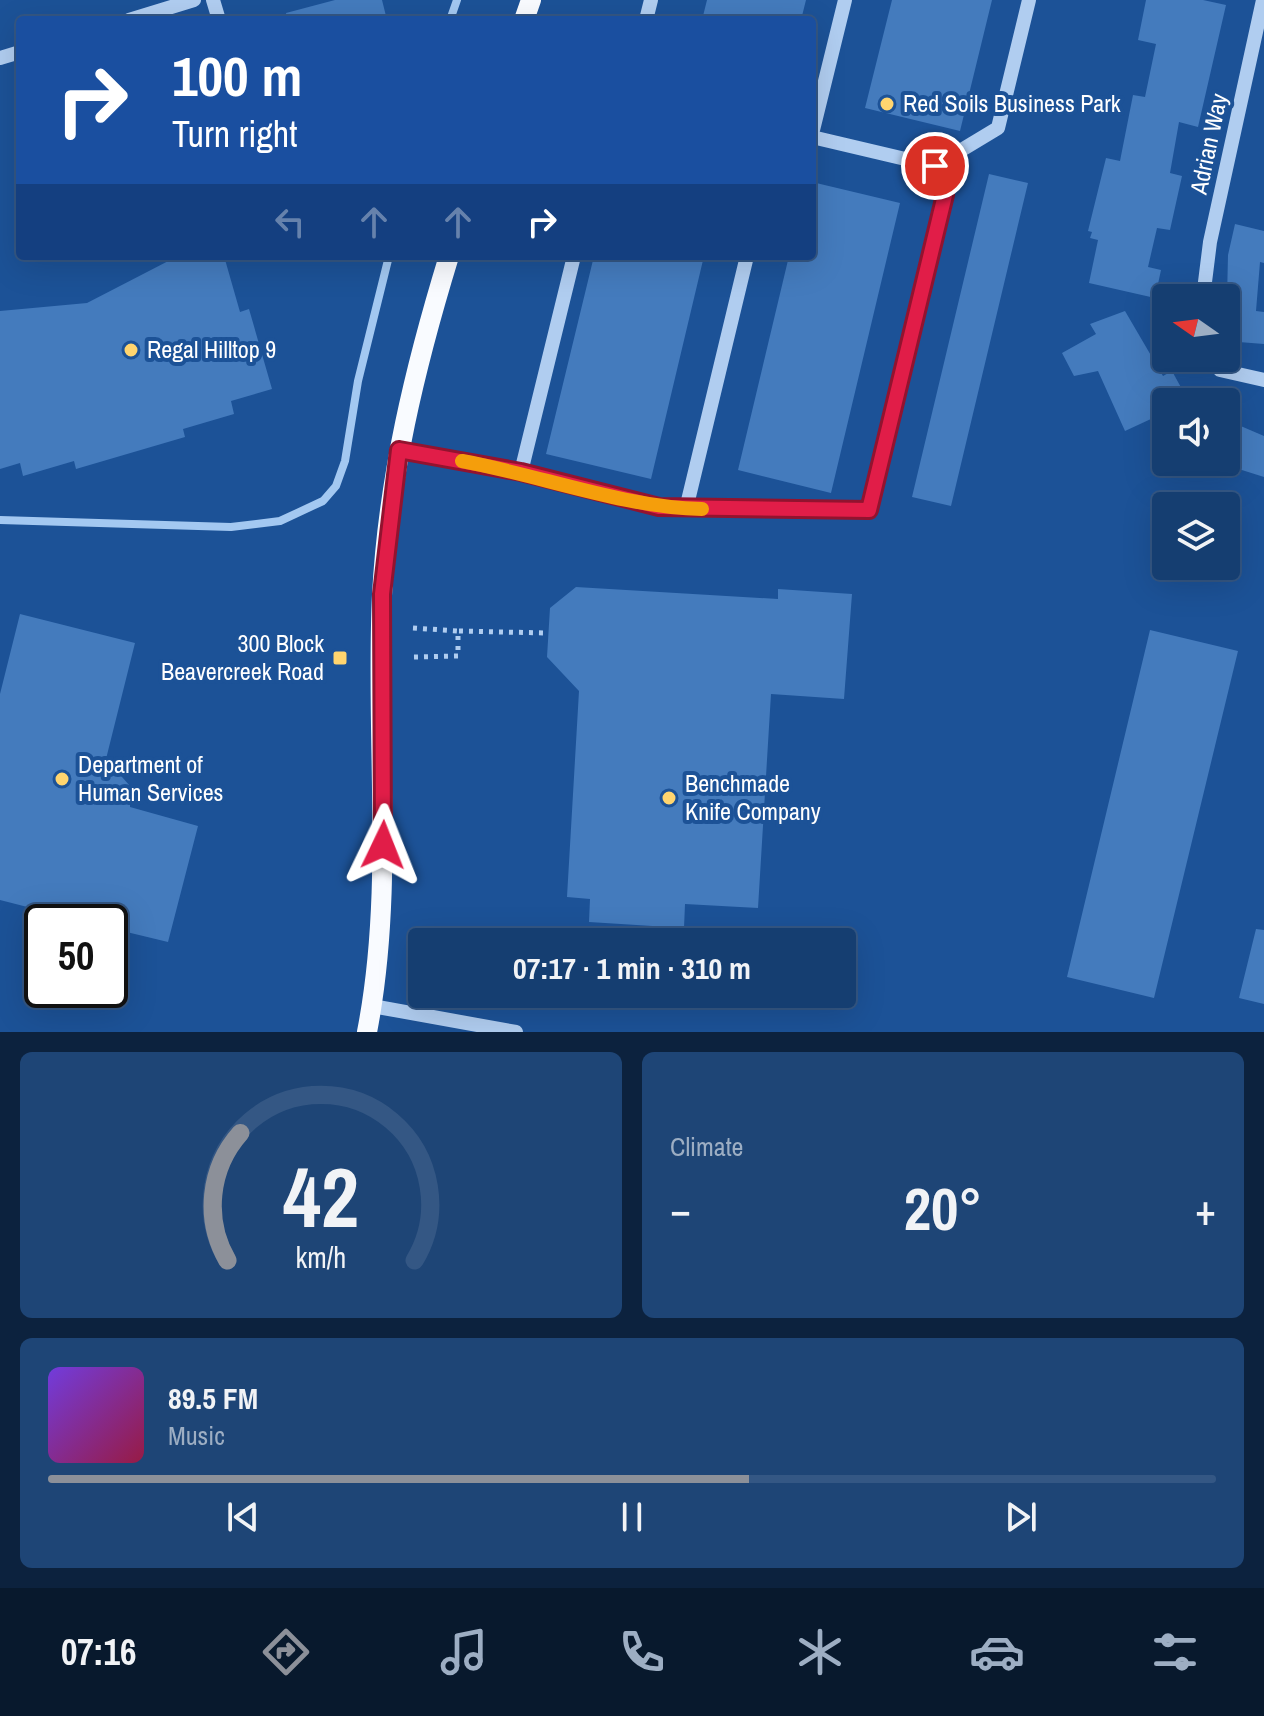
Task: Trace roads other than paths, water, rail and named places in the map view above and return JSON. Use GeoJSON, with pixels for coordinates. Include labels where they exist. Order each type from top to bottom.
{"type":"FeatureCollection","features":[{"type":"Feature","properties":{"kind":"main road"},"geometry":{"type":"LineString","coordinates":[[367,1032],[372,1006],[384,796],[382,594],[399,450],[415,371],[448,260]]}},
{"type":"Feature","properties":{"kind":"street"},"geometry":{"type":"LineString","coordinates":[[142,16],[194,0]]}},
{"type":"Feature","properties":{"kind":"street"},"geometry":{"type":"LineString","coordinates":[[816,120],[845,0]]}},
{"type":"Feature","properties":{"kind":"street"},"geometry":{"type":"LineString","coordinates":[[816,137],[935,166],[998,128],[1029,0]]}},
{"type":"Feature","properties":{"kind":"street","name":"Adrian Way"},"geometry":{"type":"LineString","coordinates":[[1205,284],[1210,242],[1262,18],[1263,0]]}},
{"type":"Feature","properties":{"kind":"street"},"geometry":{"type":"LineString","coordinates":[[399,450],[521,472],[659,507],[869,510],[945,195],[935,166]]}},
{"type":"Feature","properties":{"kind":"street"},"geometry":{"type":"LineString","coordinates":[[521,472],[573,260]]}},
{"type":"Feature","properties":{"kind":"street"},"geometry":{"type":"LineString","coordinates":[[686,509],[746,260]]}},
{"type":"Feature","properties":{"kind":"street"},"geometry":{"type":"LineString","coordinates":[[1229,372],[1264,380]]}},
{"type":"Feature","properties":{"kind":"street"},"geometry":{"type":"LineString","coordinates":[[372,1006],[516,1032]]}},
{"type":"Feature","properties":{"kind":"waterway"},"geometry":{"type":"LineString","coordinates":[[451,16],[457,0]]}},
{"type":"Feature","properties":{"kind":"waterway"},"geometry":{"type":"LineString","coordinates":[[0,520],[231,527],[280,521],[323,501],[336,486],[345,461],[358,381],[388,260]]}},
{"type":"Feature","properties":{"kind":"place","name":"Red Soils Business Park"},"geometry":{"type":"Point","coordinates":[887,104]}},
{"type":"Feature","properties":{"kind":"place","name":"Regal Hilltop 9"},"geometry":{"type":"Point","coordinates":[131,350]}},
{"type":"Feature","properties":{"kind":"place","name":"300 Block Beavercreek Road"},"geometry":{"type":"Point","coordinates":[340,658]}},
{"type":"Feature","properties":{"kind":"place","name":"Department of Human Services"},"geometry":{"type":"Point","coordinates":[62,779]}},
{"type":"Feature","properties":{"kind":"place","name":"Benchmade Knife Company"},"geometry":{"type":"Point","coordinates":[669,798]}}]}
